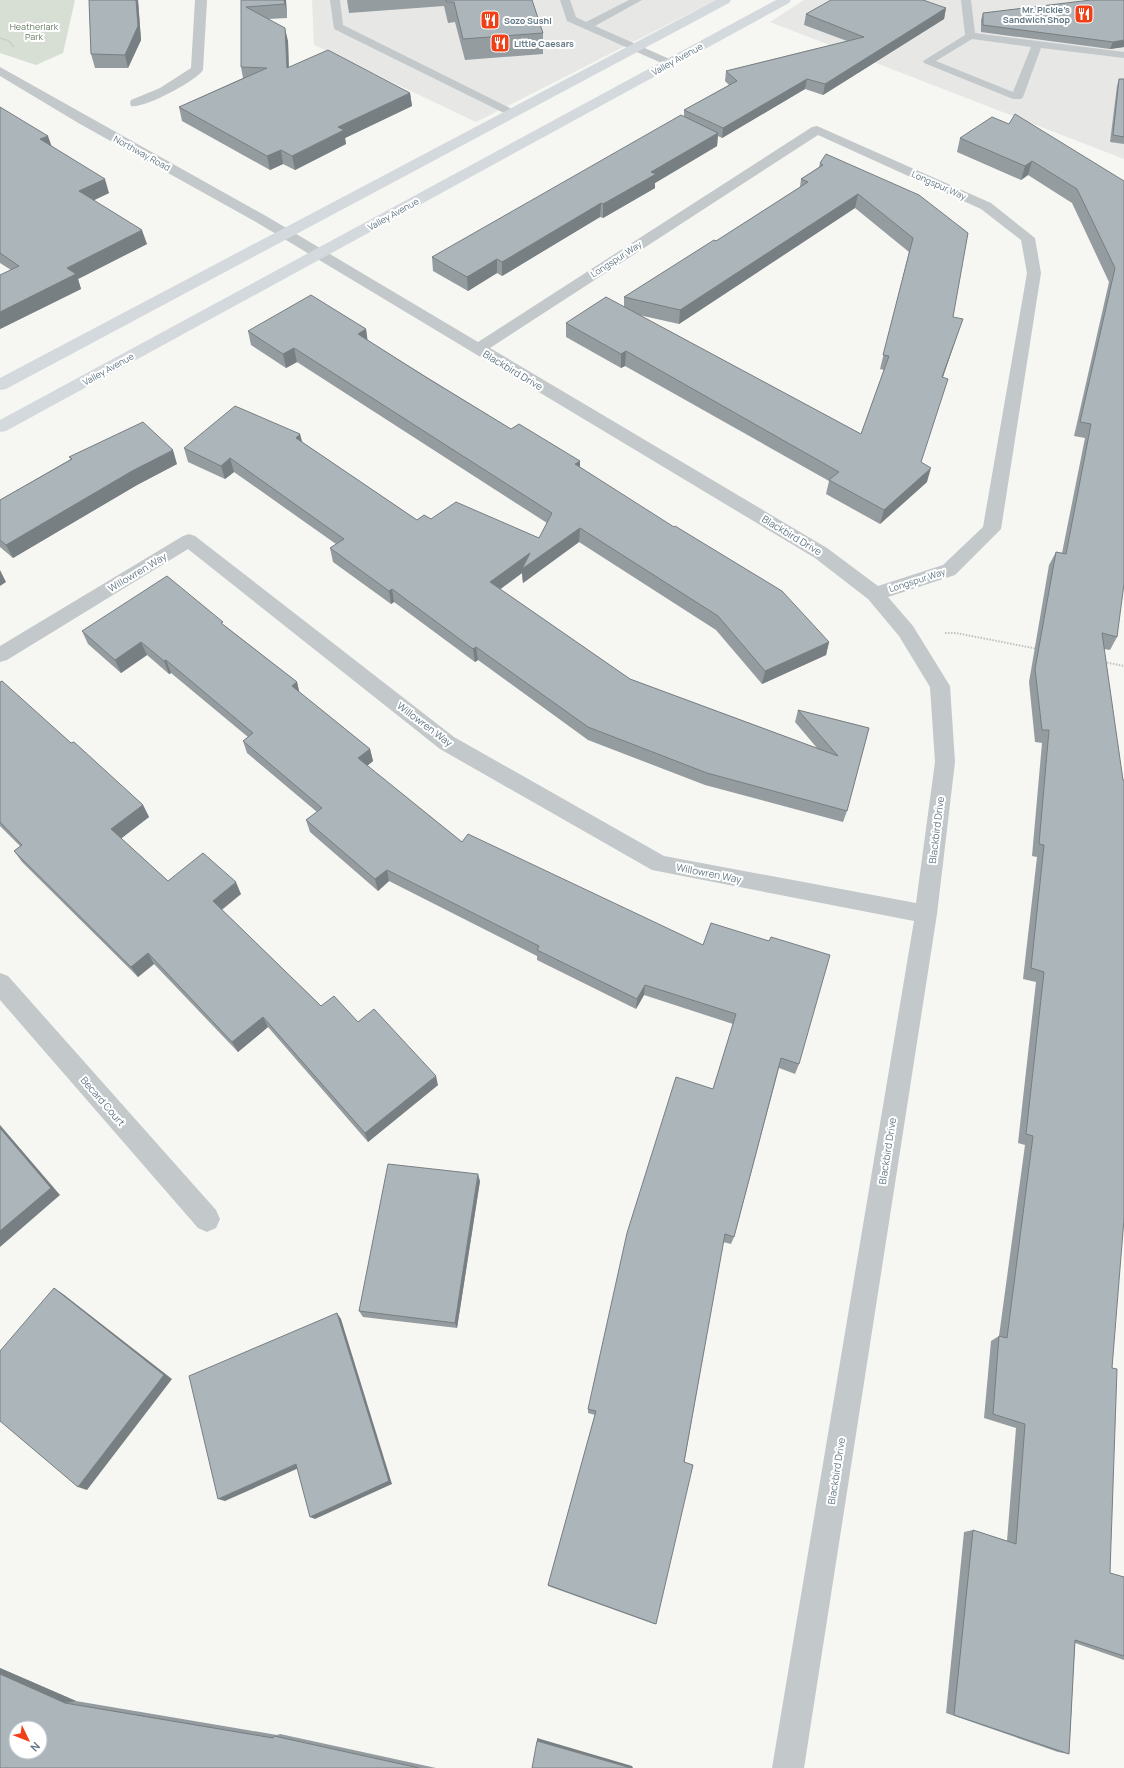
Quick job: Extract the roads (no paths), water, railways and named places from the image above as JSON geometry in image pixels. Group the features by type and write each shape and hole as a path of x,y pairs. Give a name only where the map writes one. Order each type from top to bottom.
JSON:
{"main road":[{"path":"0,385 725,0"},
{"name":"Valley Avenue","path":"0,427 785,0"}],"street":[{"path":"136,103 165,91 197,70 200,0"},
{"name":"Northway Road","path":"0,72 286,234"},
{"name":"Longspur Way","path":"478,348 817,130 986,206 1028,238 1034,273 992,529 948,570 875,594"},
{"name":"Blackbird Drive","path":"286,234 821,553 875,594 906,631 940,686 945,754 926,914 788,1768"},
{"name":"Willowren Way","path":"0,655 189,540 447,743 660,864 926,914"},
{"name":"Becard Court","path":"0,983 207,1219"}],"lane":[{"path":"335,0 338,27 512,113"},
{"path":"565,0 571,19 670,63"},
{"path":"586,26 637,0"},
{"path":"966,0 970,36"},
{"path":"1038,44 1017,97 928,61 970,36 1038,44 1124,55"}],"place":[{"name":"Mr. Pickle’s Sandwich Shop","path":"1084,14"},
{"name":"Sozo Sushi","path":"490,20"},
{"name":"Little Caesars","path":"500,43"}],"park label":[{"name":"Heatherlark Park","path":"34,32"}]}
